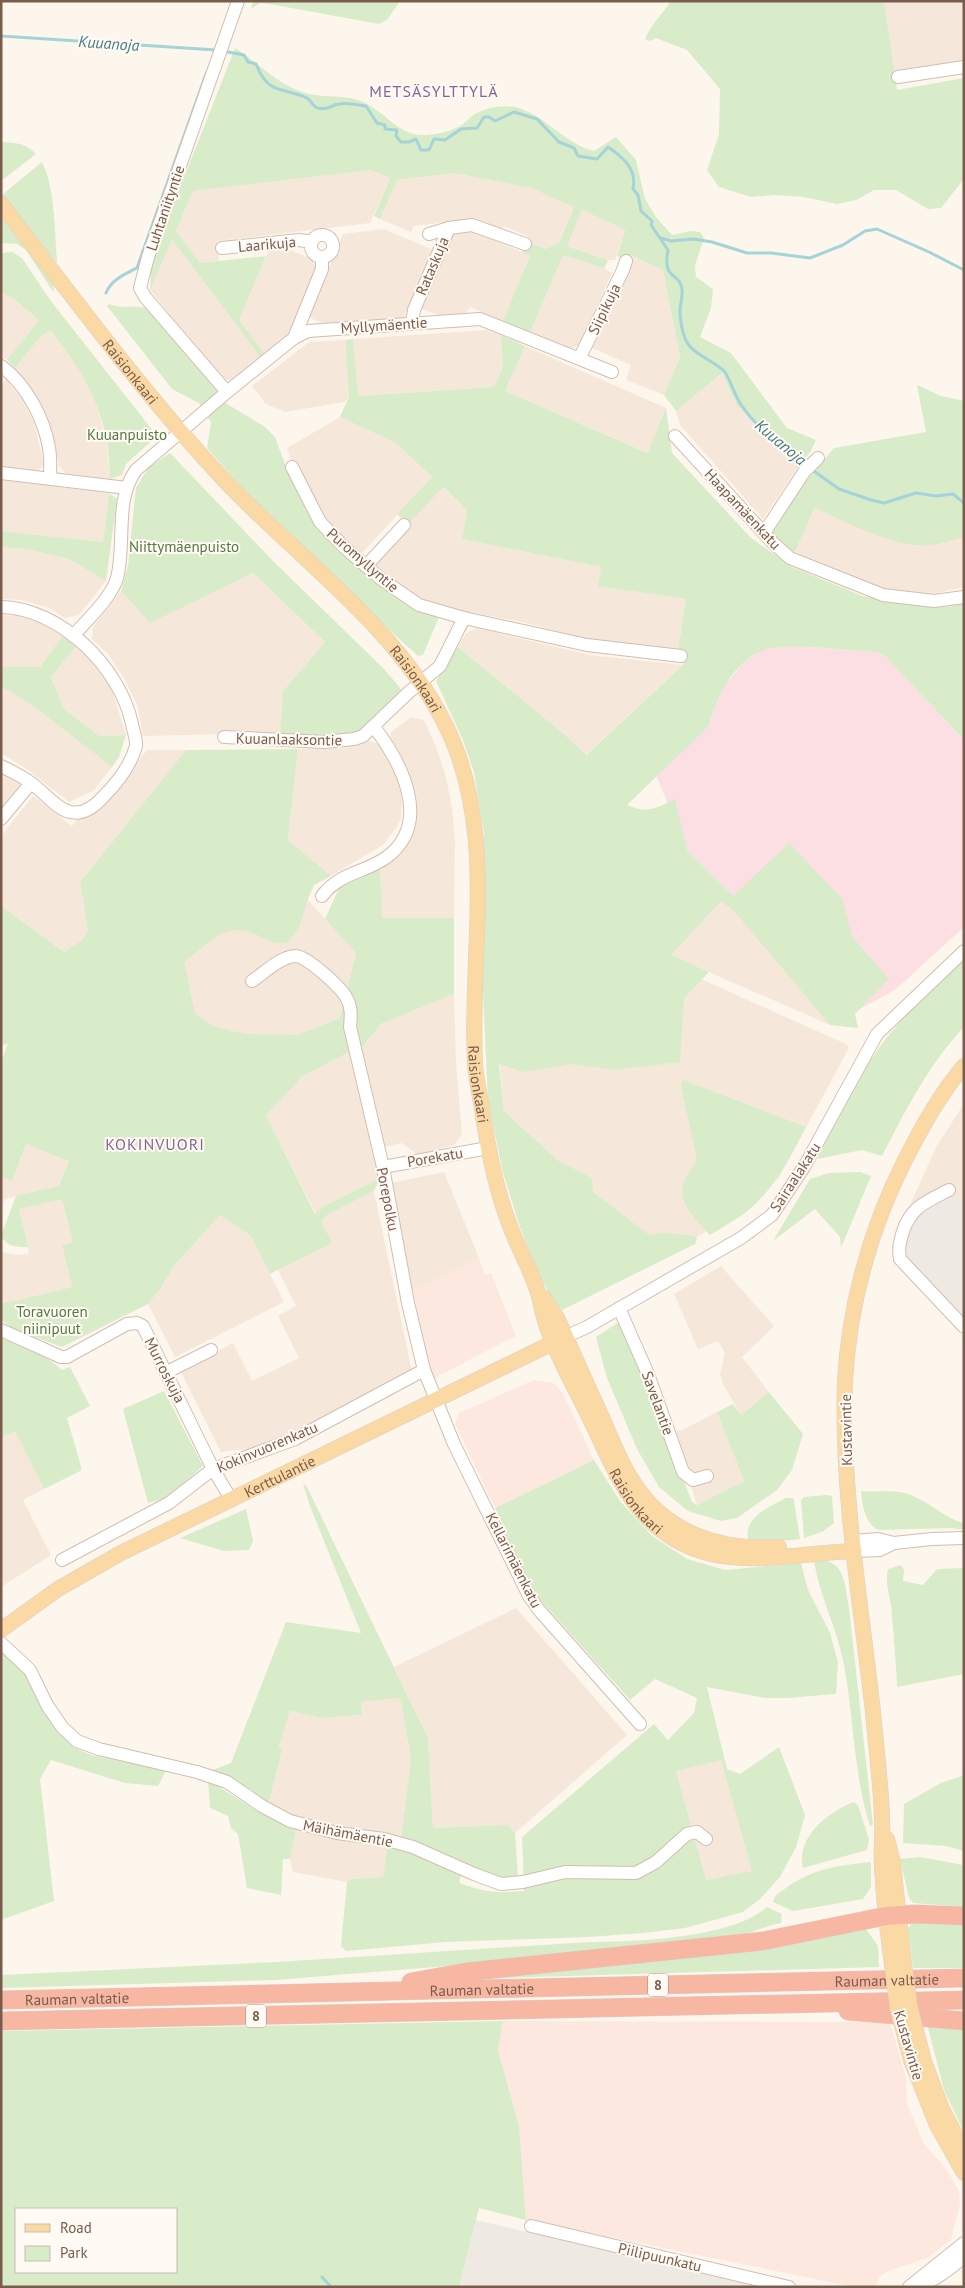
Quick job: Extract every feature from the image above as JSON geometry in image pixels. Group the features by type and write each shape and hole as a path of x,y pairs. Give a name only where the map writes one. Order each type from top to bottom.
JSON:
{"highway":[{"path":"352,1992 466,1972 755,1942 893,1916 964,1916"},
{"name":"Rauman valtatie","path":"1,2000 964,1978"},
{"name":"Rauman valtatie","path":"1,2021 964,2000"},
{"path":"790,2004 863,2014 964,2021"}],"main road":[{"name":"Raisionkaari","path":"1,204 181,431 230,486 374,625 394,647 421,681 444,722 463,770 474,816 478,893 474,1030 475,1062 488,1148 502,1203 536,1288 623,1487 647,1518 673,1539 698,1550 742,1558 853,1546"},
{"name":"Kustavintie","path":"964,1066 932,1112 899,1171 874,1232 864,1267 850,1337 846,1380 846,1440 853,1546 873,1713 882,1818 882,1864 893,1916 897,1956 910,2008 917,2061 937,2125 964,2173"},
{"name":"Kerttulantie","path":"1,1630 58,1589 121,1553 559,1339"},
{"name":"Kustavintie","path":"917,2061 964,2151"}],"street":[{"name":"Luhtaniityntie","path":"228,392 144,298 140,288 148,257 238,1"},
{"path":"898,77 964,67"},
{"name":"Rataskuja","path":"412,323 414,310 449,228 472,225 525,244"},
{"path":"429,234 449,228"},
{"path":"322,235 331,239 333,246 331,252 322,257 314,252 312,242 316,237 322,235"},
{"name":"Laarikuja","path":"222,248 299,240 312,242"},
{"path":"294,338 322,268 322,257"},
{"name":"Siipikuja","path":"580,357 626,261"},
{"name":"Myllymäentie","path":"127,488 136,470 294,338 308,331 480,319 580,357 612,372"},
{"path":"1,366 20,385 40,417 50,450 50,479"},
{"name":"Haapamäenkatu","path":"675,436 764,533 790,558 883,595 934,600 964,597"},
{"path":"764,533 804,472 818,458"},
{"name":"Puromyllyntie","path":"292,466 320,522 366,566 419,605 464,618 587,645 681,656"},
{"path":"1,473 127,488 117,578 108,595 74,636"},
{"path":"366,566 404,525"},
{"path":"1,607 16,607 45,618 74,636 95,656 116,684 130,714 136,744 127,767 115,785 99,801 83,812 70,812 30,783 1,766"},
{"path":"421,681 440,666 464,618"},
{"name":"Kuuanlaaksontie","path":"224,737 342,741 363,736 421,681"},
{"path":"322,896 331,884 386,857 407,828 411,806 403,776 374,726"},
{"path":"1,819 30,783"},
{"name":"Sairaalakatu","path":"559,1339 619,1308 741,1238 772,1215 804,1167 877,1034 964,951"},
{"name":"Porepolku","path":"252,981 286,958 297,955 307,959 346,996 351,1010 350,1027 383,1167 408,1302 424,1370"},
{"name":"Porekatu","path":"383,1167 488,1148"},
{"path":"949,1190 915,1208 908,1218 898,1247 900,1259 964,1326"},
{"name":"Savelantie","path":"619,1308 648,1374 683,1472 693,1480 707,1476"},
{"name":"Murroskuja","path":"1,1330 61,1357 67,1357 127,1324 137,1323 143,1326 213,1469 231,1499"},
{"path":"167,1372 212,1350"},
{"path":"424,1370 435,1399"},
{"name":"Kokinvuorenkatu","path":"62,1560 169,1503 213,1469 295,1439 424,1370"},
{"name":"Kellarimäenkatu","path":"435,1399 454,1444 529,1596 539,1610 640,1724"},
{"path":"853,1546 878,1539 894,1543 964,1538"},
{"name":"Mäihämäentie","path":"1,1643 30,1670 47,1705 62,1727 77,1741 99,1749 197,1772 227,1782 262,1806 290,1821 337,1833 384,1838 413,1847 501,1884 523,1882 565,1872 636,1873 656,1862 687,1834 698,1832 706,1839"},
{"name":"Piilipuunkatu","path":"531,2226 789,2287"},
{"path":"909,2287 964,2243"},
{"path":"914,2287 926,2284 964,2258"}],"shaded area":[{"path":"884,1 964,1 964,61 894,71"},
{"path":"371,170 390,178 370,223 217,241 219,261 200,263 176,231 193,191"},
{"path":"454,173 531,188 574,206 559,243 545,249 526,241 528,236 504,226 501,231 473,219 414,226 411,232 380,219 397,180"},
{"path":"582,210 625,230 615,260 608,260 567,246"},
{"path":"384,229 433,250 404,318 325,324 308,317 343,234"},
{"path":"471,230 531,256 503,321 470,307 466,314 440,316 421,308 453,232"},
{"path":"172,240 261,358 232,380 223,380 150,290"},
{"path":"278,245 312,259 316,269 286,338 265,354 239,320 270,247"},
{"path":"563,254 604,268 612,273 579,345 570,349 530,333"},
{"path":"629,255 663,270 680,357 664,395 626,380 631,365 590,347"},
{"path":"1,292 14,299 39,320 7,360 1,356"},
{"path":"49,329 74,360 94,397 106,437 110,479 66,474 59,466 47,416 33,391 15,368 40,337"},
{"path":"486,330 501,335 503,367 494,387 357,396 353,339"},
{"path":"345,340 349,397 345,402 285,412 266,404 252,386 309,342"},
{"path":"525,346 666,408 649,453 505,391"},
{"path":"722,373 737,406 801,463 763,519 680,425 676,411"},
{"path":"6,379 21,398 34,422 44,464 38,471 1,466 1,386"},
{"path":"340,417 396,443 432,477 363,552 354,552 323,523 300,488 287,448"},
{"path":"1,480 109,493 103,542 1,531"},
{"path":"442,487 467,510 462,539 601,567 599,586 686,599 678,650 590,640 522,622 453,609 395,590 374,570 373,561"},
{"path":"813,508 876,534 902,542 929,545 964,537 964,587 933,594 880,588 795,552"},
{"path":"1,547 27,549 69,559 106,581 79,615 65,618 49,608 21,600 1,599"},
{"path":"253,573 325,642 283,691 280,733 143,736 138,707 125,680 108,654 92,639 93,627 121,591 150,622"},
{"path":"1,615 17,616 41,623 64,634 40,667 1,667"},
{"path":"477,628 590,655 683,665 585,755 564,734 458,647 466,633"},
{"path":"78,644 111,687 126,735 99,736 64,709 51,677"},
{"path":"789,646 876,652 885,656 964,740 964,927 895,990 830,1025 734,911 721,900 687,850 656,775 709,726 714,709 725,685 745,661 764,649"},
{"path":"1,688 6,689 36,708 112,767 93,791 69,802 28,770 1,753"},
{"path":"411,717 424,720 446,777 452,808 455,840 454,918 381,918 380,862 391,854 415,797 408,772 390,739 391,732"},
{"path":"369,741 379,744 397,778 402,798 401,818 383,845 331,876 288,840 298,749 344,748"},
{"path":"147,750 186,750 80,882 88,930 82,940 64,952 1,906 1,836 33,796 72,826 81,815 104,804"},
{"path":"1,773 20,785 1,809"},
{"path":"264,851 356,953 340,1018 223,1065 124,965"},
{"path":"721,900 734,911 830,1025 670,955"},
{"path":"585,927 846,1044 849,1048 778,1179 695,1239 663,1255 504,1111 497,1029"},
{"path":"454,994 456,1064 462,1134 454,1145 418,1155 402,1143 383,1147 362,1047 381,1024"},
{"path":"353,1050 380,1178 324,1206 316,1214 266,1115 303,1076"},
{"path":"964,1104 964,1195 907,1212 936,1147"},
{"path":"26,1144 69,1160 59,1186 5,1199 1,1208 1,1177 12,1181"},
{"path":"444,1172 479,1258 413,1291 391,1183"},
{"path":"374,1191 412,1372 286,1445 282,1437 260,1447 221,1452 180,1370 233,1343 252,1381 299,1358 278,1316 296,1306 278,1270 331,1243 321,1221 329,1214"},
{"path":"964,1195 964,1322 892,1246 907,1212"},
{"path":"62,1198 73,1242 62,1245 72,1287 1,1304 1,1252 19,1255 29,1253 19,1209"},
{"path":"220,1215 251,1236 284,1302 175,1357 148,1304 174,1266"},
{"path":"479,1258 485,1275 491,1273 516,1336 432,1379 413,1291"},
{"path":"721,1266 774,1326 742,1357 769,1392 741,1415 723,1384 720,1374 725,1353 718,1341 698,1349 674,1294"},
{"path":"534,1380 553,1383 563,1393 594,1460 495,1508 455,1424 459,1413"},
{"path":"717,1412 744,1481 697,1505 674,1431 682,1430"},
{"path":"15,1431 44,1489 23,1500 51,1555 1,1587 1,1438"},
{"path":"516,1608 627,1735 515,1833 508,1825 433,1828 428,1738 394,1667"},
{"path":"400,1698 411,1759 401,1838 303,1821 268,1806 282,1750 279,1746 290,1711 321,1718 362,1715 361,1702"},
{"path":"721,1759 752,1871 706,1881 676,1771"},
{"path":"296,1829 388,1843 383,1877 351,1879 347,1882 293,1872 290,1859"},
{"path":"503,2021 890,2022 906,2078 907,2104 924,2144 947,2170 959,2191 960,2204 951,2240 927,2258 888,2271 879,2277 875,2287 854,2287 526,2220 519,2126 498,2050"},
{"path":"476,2220 759,2287 459,2287"}],"green space":[{"path":"253,1 400,1 387,20 379,24 260,3 251,9"},
{"path":"671,1 884,1 897,90 964,78 964,179 941,208 928,209 896,190 874,190 856,200 837,204 804,197 774,195 751,197 719,187 707,170 719,134 720,89 687,50 656,38 650,41 645,39 653,24"},
{"path":"235,48 275,78 293,88 310,94 358,100 373,108 401,129 417,135 446,132 455,129 480,112 491,108 508,106 529,112 574,143 594,151 616,137 636,160 645,199 656,217 672,235 691,231 700,232 704,238 695,266 696,277 713,289 711,308 700,337 731,353 787,428 816,440 811,451 801,463 737,406 722,373 676,411 664,395 680,357 663,270 630,255 627,260 617,256 625,230 582,210 567,246 608,260 604,268 563,255 530,333 503,321 530,256 522,252 526,241 545,249 559,243 574,207 531,188 454,173 397,180 380,219 374,216 390,178 371,170 193,191 176,231 200,263 266,256 239,320 265,354 261,358 172,240 150,290 152,259"},
{"path":"1,142 16,143 32,150 36,154 1,181"},
{"path":"42,162 50,184 52,197 57,263 2,195"},
{"path":"1,214 53,282 54,293 26,250 17,244 1,243"},
{"name":"Kuuanpuisto","path":"12,252 22,258 50,300 157,436 126,464 122,475 110,479 107,441 97,406 69,354 50,330 40,337 15,368 7,360 39,320 14,299 1,292 1,253"},
{"path":"109,304 120,307 150,309 222,396 224,402 265,427 275,437 287,470 314,525 338,551 376,583 413,609 439,617 423,655 418,656 398,638 246,492 207,448 211,422 199,403 172,389 107,306"},
{"path":"501,335 525,346 505,391 648,453 666,408 672,453 751,538 792,567 863,596 927,607 947,607 964,603 964,740 885,656 876,652 835,649 774,648 753,655 735,671 722,692 709,726 627,805 640,809 652,809 675,799 687,850 733,896 789,843 842,899 853,938 889,979 855,1014 858,1028 830,1025 734,911 721,901 671,955 709,972 684,998 680,1062 614,1070 573,1064 524,1072 499,1064 504,1111 559,1161 592,1178 593,1192 649,1235 666,1233 694,1236 697,1239 695,1244 562,1310 539,1277 519,1224 503,1173 488,1102 483,991 484,833 474,772 463,740 436,681 458,647 564,734 586,755 683,665 686,651 678,650 686,599 598,586 601,567 462,539 467,510 443,487 408,524 397,514 432,477 396,443 340,417 349,397 345,340 353,339 358,396 494,387 503,367"},
{"path":"917,385 941,396 964,401 964,537 943,543 916,545 870,533 814,508 795,552 784,546 770,533 804,484 834,448 926,432"},
{"name":"Niittymäenpuisto","path":"170,453 273,561 384,669 401,689 381,714 367,726 358,732 336,737 314,737 280,733 283,691 325,642 253,573 150,623 121,591 128,566 136,488 148,468"},
{"path":"109,493 117,499 106,581 69,559 27,549 1,547 1,531 103,542"},
{"path":"64,634 78,644 51,677 64,709 99,736 126,735 119,757 112,767 36,708 6,689 1,688 1,667 40,667"},
{"name":"Toravuoren niinipuut","path":"298,749 288,840 331,876 314,885 299,928 288,942 274,942 244,930 234,930 217,936 184,962 195,1014 215,1027 247,1034 297,1035 340,1018 356,953 325,919 341,884 380,862 382,918 454,918 454,994 381,1024 362,1047 383,1147 353,1050 303,1076 266,1115 315,1214 324,1206 380,1178 374,1191 329,1214 321,1221 332,1243 270,1274 251,1236 220,1215 174,1266 148,1304 62,1347 13,1329 1,1319 1,1304 72,1287 62,1245 73,1242 62,1199 19,1209 28,1247 9,1244 1,1235 16,1196 59,1186 69,1161 26,1144 12,1181 1,1177 1,1061 8,1044 1,1045 1,906 64,952 82,940 88,930 80,882 186,750"},
{"path":"964,960 964,1027 929,1072 882,1156 862,1150 817,1159 851,1092 882,1044 927,994"},
{"path":"683,1080 806,1127 783,1170 761,1198 742,1215 710,1235 690,1212 683,1198 683,1184 697,1160 681,1086"},
{"path":"860,1172 871,1176 841,1248 840,1237 815,1209 773,1241 810,1179 829,1173"},
{"path":"619,1322 624,1325 692,1502 697,1505 744,1481 717,1412 733,1404 741,1415 769,1392 803,1434 792,1470 777,1490 737,1518 721,1521 688,1511 659,1487 637,1449 607,1378 596,1337"},
{"path":"1,1338 46,1357 62,1370 70,1367 90,1406 67,1418 82,1470 44,1489 15,1431 1,1438"},
{"path":"164,1391 203,1466 167,1498 148,1503 123,1409"},
{"path":"594,1460 620,1501 652,1536 687,1559 725,1570 801,1563 808,1590 830,1633 838,1662 836,1694 765,1698 707,1687 727,1769 740,1774 779,1747 805,1815 796,1847 780,1877 760,1899 743,1912 685,1928 643,1933 589,1937 445,1942 346,1951 341,1946 347,1882 351,1879 383,1877 388,1843 462,1871 459,1883 491,1892 524,1891 522,1837 654,1724 668,1740 694,1713 697,1698 655,1679 630,1700 535,1594 495,1508","holes":["721,1760 752,1871 706,1880 676,1771"]},
{"path":"303,1484 307,1487 428,1738 433,1828 508,1825 515,1833 518,1877 501,1880 401,1838 411,1759 400,1698 361,1702 362,1715 321,1718 290,1711 279,1746 282,1750 268,1806 252,1790 212,1770 231,1763 286,1622 361,1633"},
{"path":"861,1491 909,1494 951,1518 964,1523 964,1530 952,1528 878,1530 867,1518 863,1508"},
{"path":"832,1496 834,1523 822,1532 804,1538 801,1500 804,1497"},
{"path":"786,1498 793,1498 800,1539 762,1543 749,1541 749,1526 753,1520 765,1509"},
{"path":"246,1509 253,1541 249,1550 224,1551 180,1538"},
{"path":"824,1560 837,1567 841,1572 849,1608 873,1825 870,1826 860,1785 843,1660 814,1562"},
{"path":"901,1565 904,1570 903,1581 923,1585 937,1569 964,1568 964,1674 897,1687 892,1610 887,1575 888,1569"},
{"path":"1,1651 24,1672 55,1729 73,1747 91,1755 166,1770 158,1786 125,1783 51,1760 40,1779 54,1901 1,1920"},
{"path":"964,1775 964,1851 946,1846 903,1843 904,1804 941,1783"},
{"path":"208,1780 262,1814 296,1829 290,1859 283,1859 281,1895 247,1888 238,1834 231,1828 228,1816 210,1808"},
{"path":"853,1802 858,1805 869,1840 867,1850 803,1868 804,1846 809,1836 816,1827 834,1812"},
{"path":"920,1857 964,1865 964,1907 913,1903 909,1898 900,1859"},
{"path":"871,1862 871,1887 863,1899 793,1911 773,1902 780,1892 806,1876 826,1869"},
{"path":"767,1907 782,1914 781,1923 732,1939 472,1964 275,1980 1,1988 1,1975 277,1962 657,1939 708,1932 731,1926"},
{"path":"913,1921 964,1923 964,1968 913,1968 908,1929"},
{"path":"864,1926 878,1946 879,1967 464,1979"},
{"path":"503,2021 498,2050 519,2126 526,2220 479,2208 459,2287 1,2287 1,2031"},
{"path":"927,2024 964,2027 964,2132 944,2090"}],"waterway":[{"name":"Kuuanoja","path":"1,36 216,50"},
{"name":"Kuuanoja","path":"228,52 244,55 248,62 256,64 261,74 271,85 307,98 316,107 321,109 345,103 366,106 377,123 385,125 385,129 397,130 396,136 401,142 409,142 416,139 421,150 429,150 434,139 445,140 461,129 477,128 484,117 489,117 495,121 514,112 537,119 559,142 574,148 578,156 597,159 608,147 614,151 631,170 634,182 633,189 638,195 641,211 652,221 651,225 668,250 667,267 681,284 680,318 688,344 697,353 725,372 739,402 748,415 772,438 806,465"},
{"path":"106,293 111,284 137,268 206,74"},
{"path":"661,238 671,241 694,239 712,242 747,253 771,253 810,258 843,245 865,231 877,229 964,270"},
{"name":"Kuuanoja","path":"811,469 839,489 884,503 916,493 936,496 953,494 964,503"},
{"path":"322,2277 331,2287"}],"district":[{"name":"METSÄSYLTTYLÄ","path":"434,91"},
{"name":"KOKINVUORI","path":"155,1144"}]}
